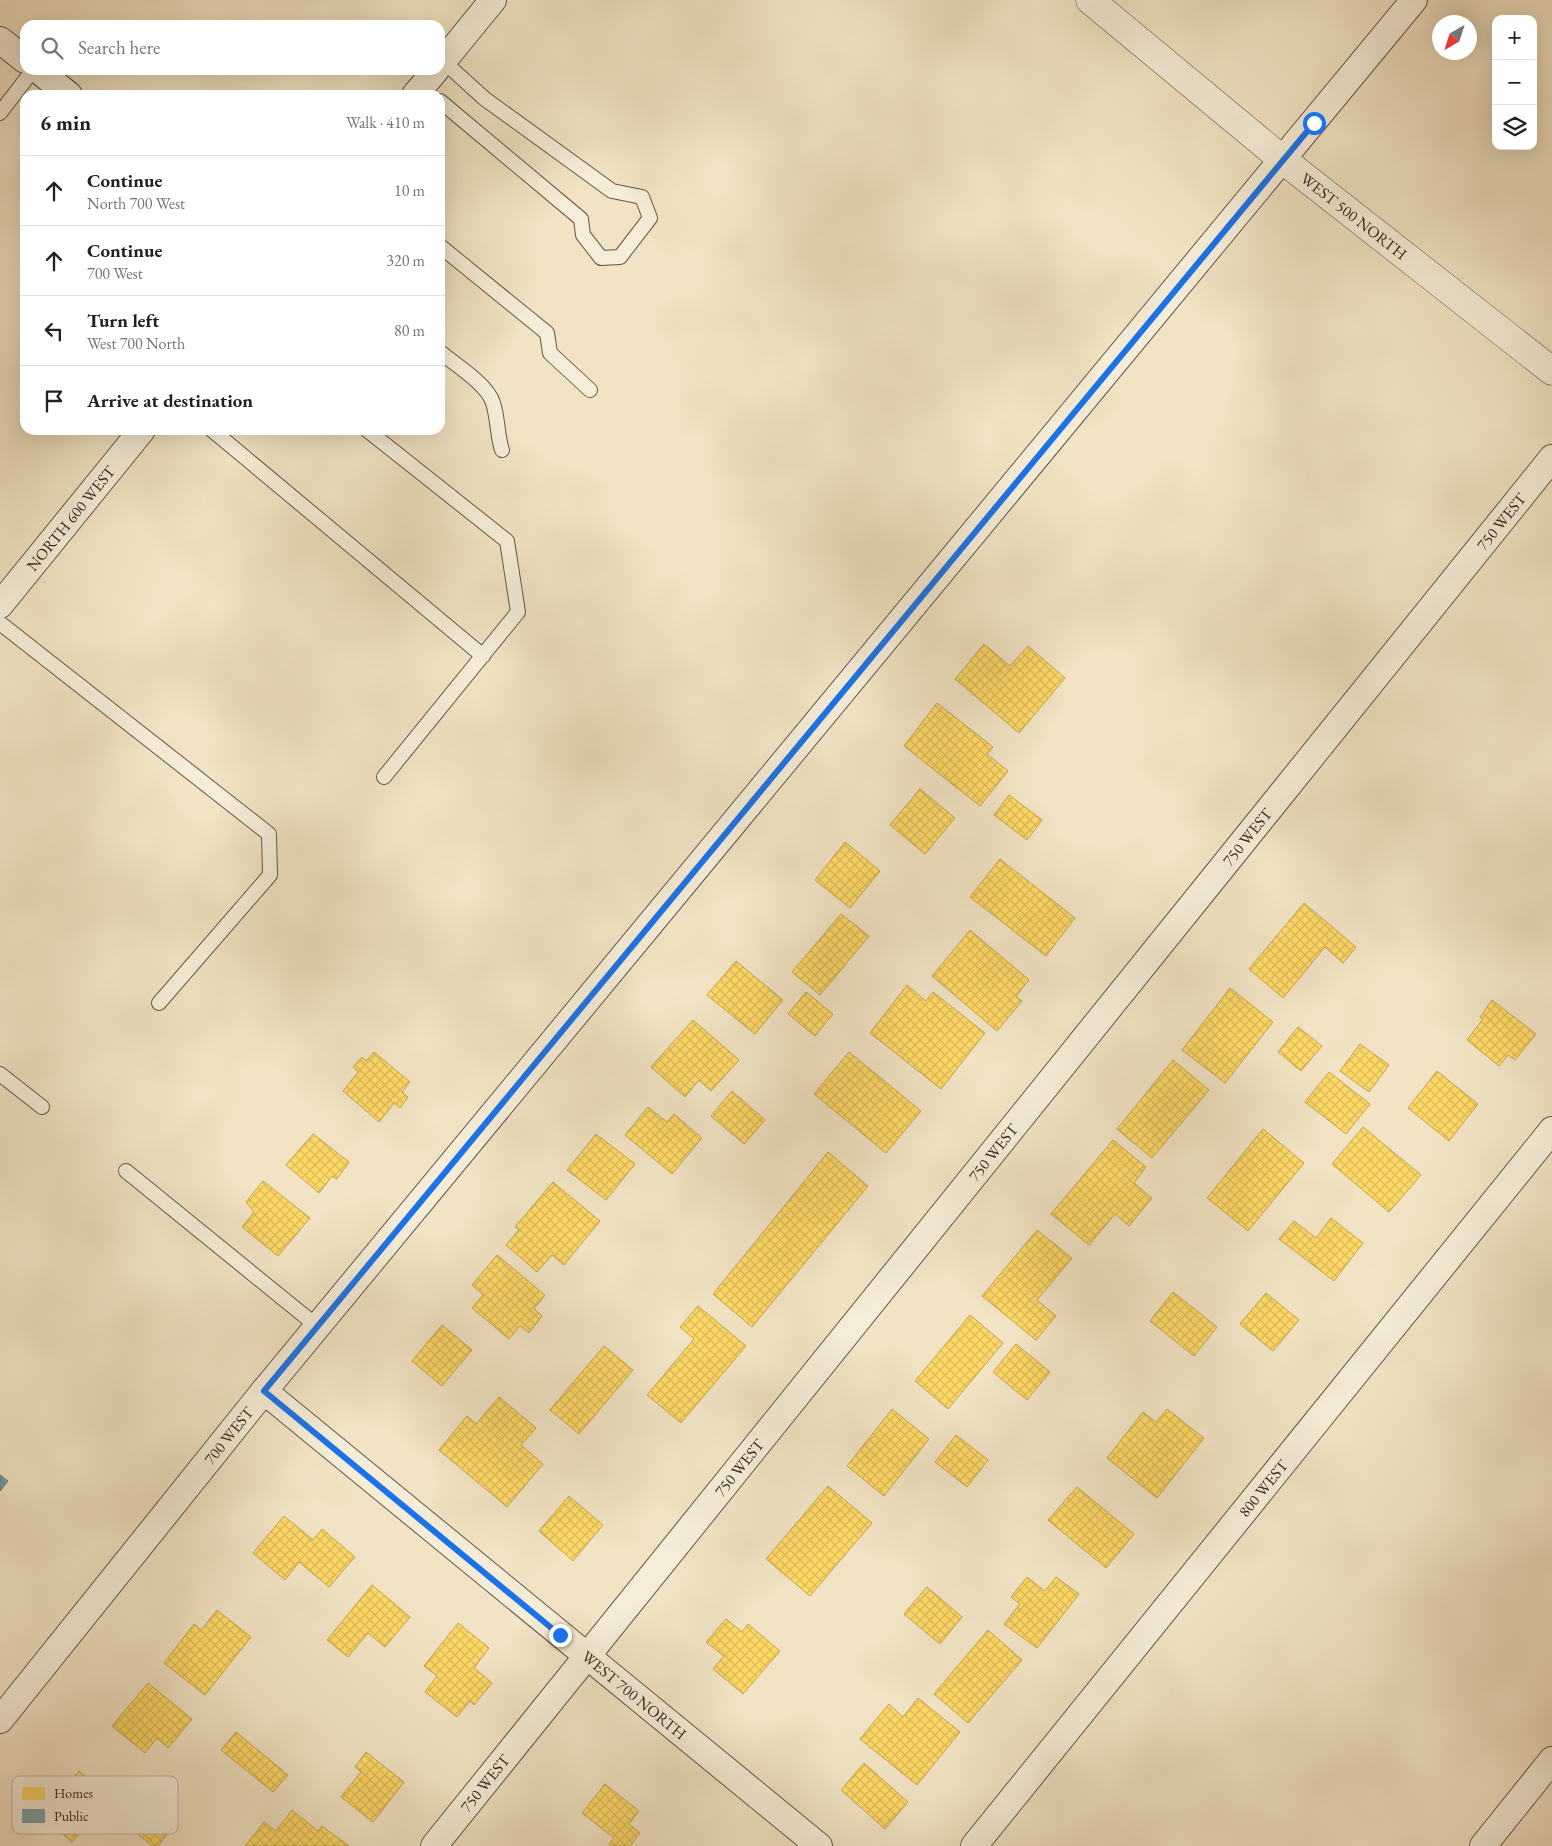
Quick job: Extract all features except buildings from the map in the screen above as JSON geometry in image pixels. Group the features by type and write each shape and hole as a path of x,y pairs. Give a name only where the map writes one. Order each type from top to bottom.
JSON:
{"street":[{"path":"445,66 493,0"},
{"name":"WEST 500 NORTH","path":"1090,0 1283,160 1552,371"},
{"name":"700 WEST","path":"0,1720 264,1391 1414,0"},
{"path":"0,40 20,56"},
{"path":"44,75 63,90"},
{"name":"NORTH 600 WEST","path":"0,605 138,435"},
{"name":"750 WEST","path":"434,1846 1552,458"},
{"name":"800 WEST","path":"974,1846 1552,1130"},
{"name":"WEST 700 NORTH","path":"264,1391 820,1846"},
{"path":"1483,1846 1552,1760"}],"lane":[{"path":"0,113 29,75"},
{"path":"433,82 485,99 612,191 642,197 650,218 620,257 601,258 583,236 581,219 445,93"},
{"path":"445,250 546,333 550,353 590,390"},
{"path":"445,356 483,387 493,402 497,435 502,450"},
{"path":"218,435 483,656"},
{"path":"373,435 507,541 518,612 384,776"},
{"path":"0,623 269,834 270,875 160,1003"},
{"path":"0,1074 42,1107"},
{"path":"126,1171 318,1326"}],"route":[{"path":"560,1635 264,1391 1314,123"}]}
